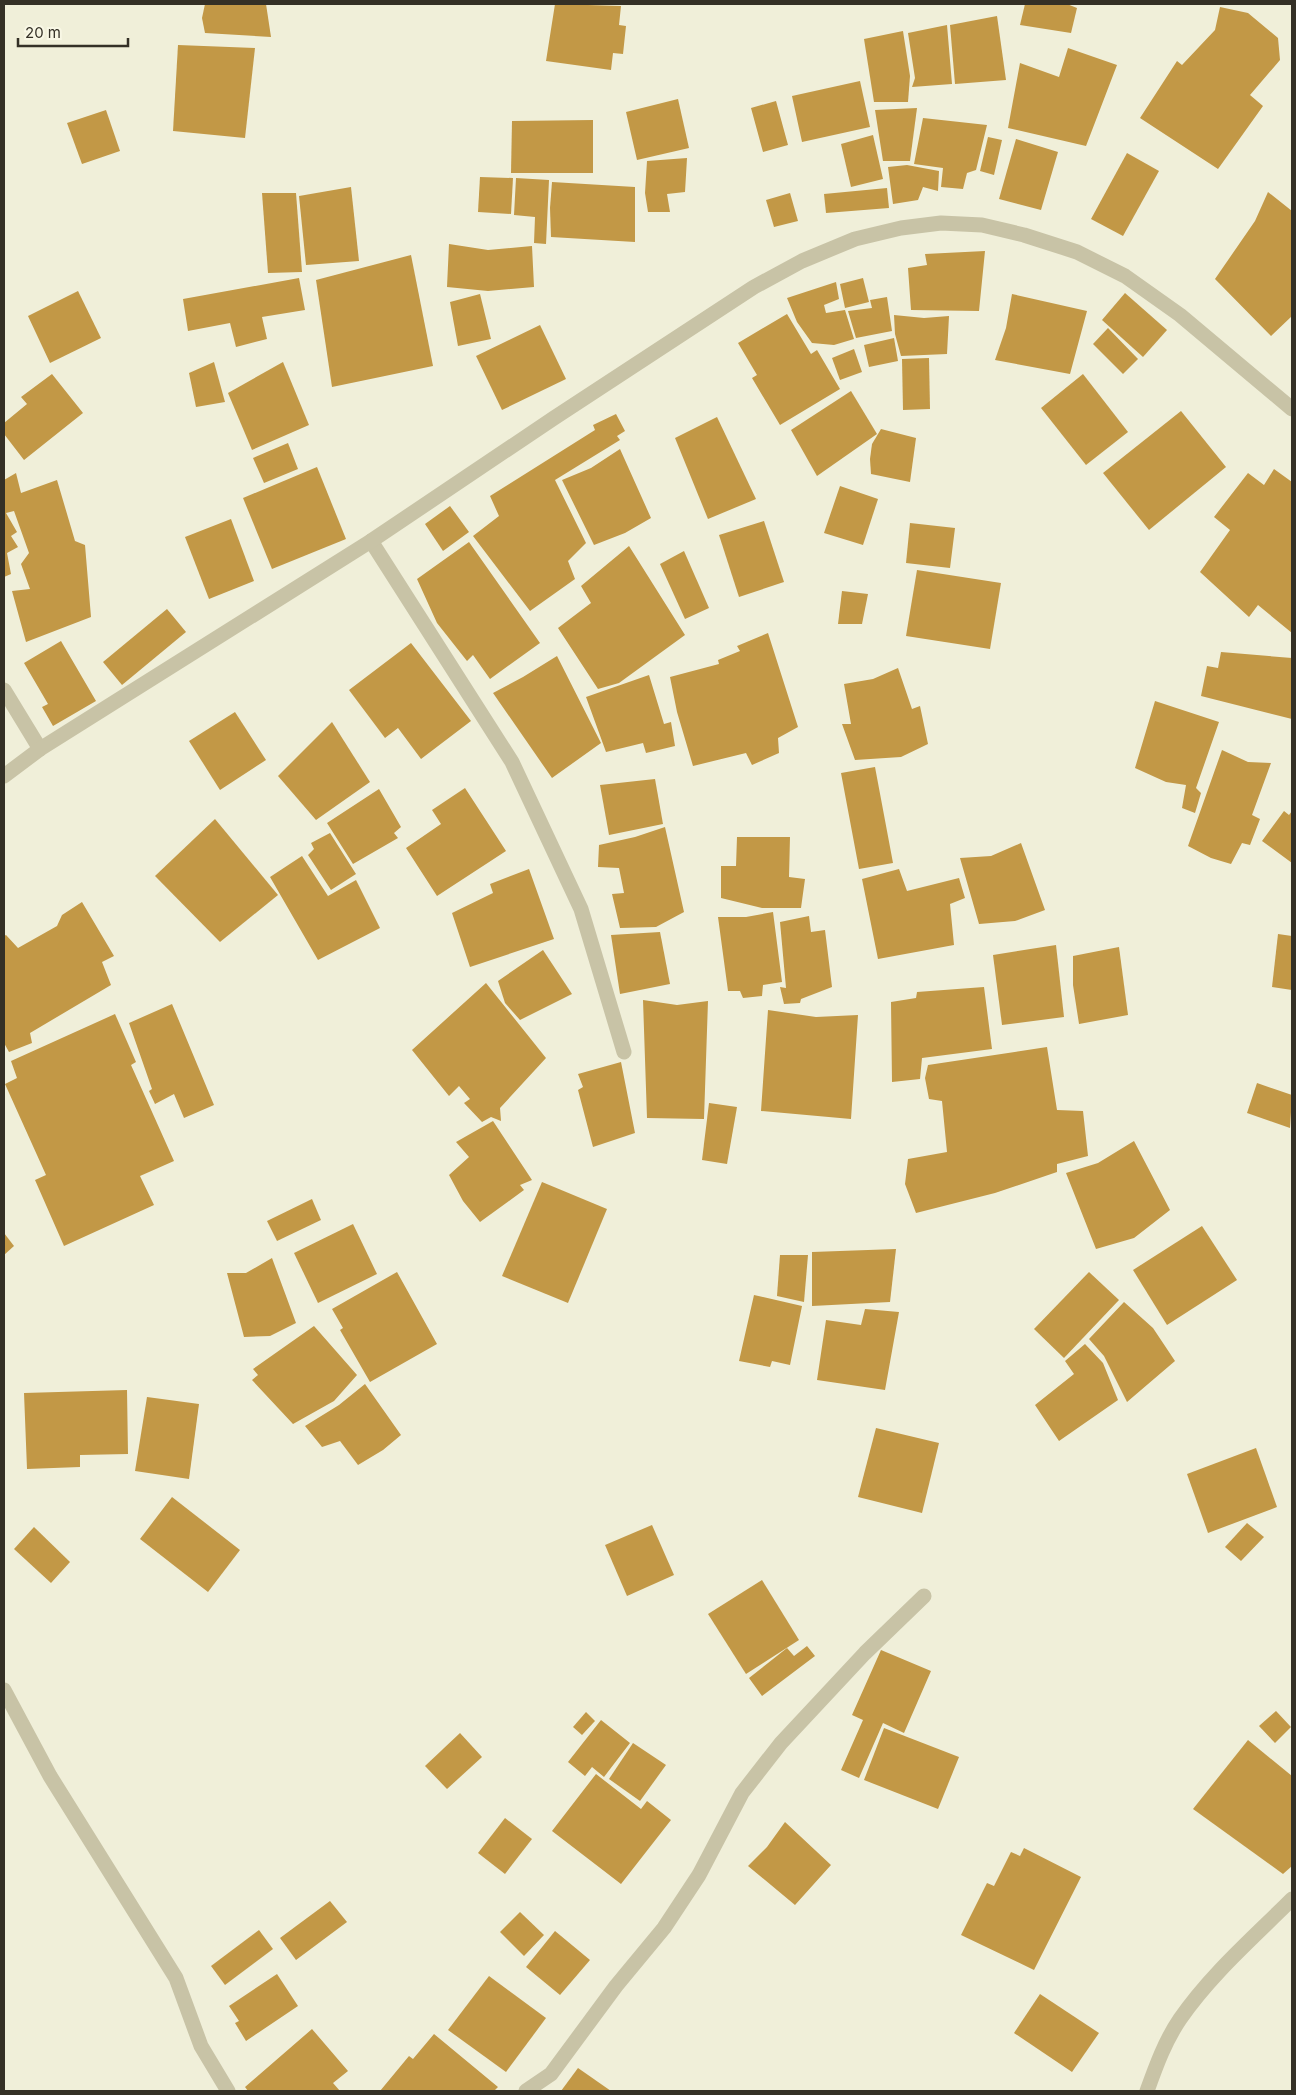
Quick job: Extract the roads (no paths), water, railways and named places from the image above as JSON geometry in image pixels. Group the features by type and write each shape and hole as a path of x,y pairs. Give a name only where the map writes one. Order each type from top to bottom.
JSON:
{"street":[{"path":"4,776 40,749 371,541 754,287 802,261 856,239 901,228 941,223 982,225 1024,234 1077,252 1125,276 1180,315 1292,409"},
{"path":"371,541 512,762 581,909 624,1052"},
{"path":"4,690 40,749"},
{"path":"526,2091 551,2074 616,1986 664,1928 699,1875 742,1793 781,1743 865,1652 924,1596"},
{"path":"4,1690 50,1776 176,1978 201,2046 228,2091"},
{"path":"1147,2091 1158,2058 1180,2018 1216,1976 1292,1898"}]}
